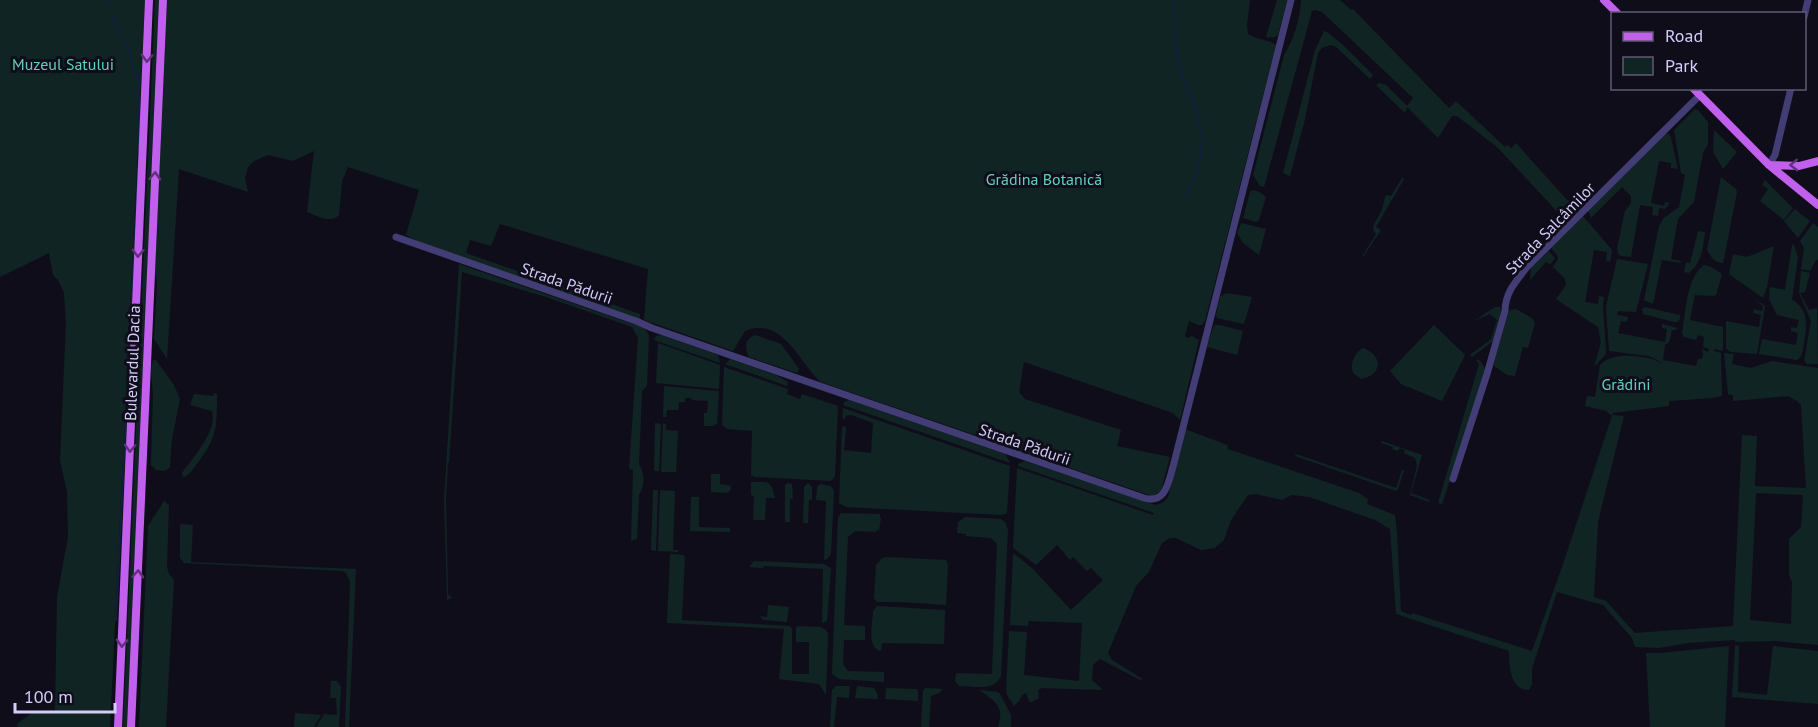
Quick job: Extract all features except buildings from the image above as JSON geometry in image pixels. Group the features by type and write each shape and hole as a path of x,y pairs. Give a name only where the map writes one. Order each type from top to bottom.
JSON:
{"main road":[{"name":"Bulevardul Dacia","path":"118,727 149,0"},
{"name":"Bulevardul Dacia","path":"131,727 163,0"},
{"path":"1604,0 1616,12"},
{"path":"1695,90 1769,165 1818,205"},
{"path":"1769,165 1799,166 1818,161"}],"street":[{"name":"Strada Pădurii","path":"396,237 1015,454 1144,498 1156,500 1164,494 1174,463 1291,0"},
{"path":"1769,165 1775,155 1791,90"},
{"name":"Strada Salcâmilor","path":"1453,479 1487,374 1505,311 1505,303 1514,284 1527,267 1700,96"}],"green space":[{"name":"Muzeul Satului","path":"0,0 145,0 110,727 18,727 17,724 34,711 55,712 57,597 68,537 67,492 60,460 66,322 64,293 53,275 49,253 0,277"},
{"path":"155,0 159,0 127,727 123,727"},
{"name":"Grădina Botanică","path":"167,0 1250,0 1248,34 1276,45 1205,321 1202,325 1198,325 1189,321 1185,336 1188,338 1192,336 1199,340 1180,420 1173,413 1024,362 1019,392 1025,399 1121,430 1117,446 1170,457 1161,491 1152,496 821,382 789,343 770,330 758,328 745,331 733,351 644,320 648,269 500,224 491,246 470,240 466,253 640,314 640,320 428,247 406,235 419,190 348,167 342,181 339,215 328,219 307,212 314,151 293,161 268,155 254,161 248,167 245,178 248,192 179,169 167,359 154,339"},
{"path":"1277,0 1287,0 1278,35 1266,37"},
{"path":"1301,0 1340,0 1351,10 1353,9 1449,108 1456,101 1505,147 1507,145 1511,148 1516,143 1567,200 1577,201 1591,187 1594,194 1566,221 1497,147 1457,116 1452,116 1438,138 1407,107 1405,113 1376,85 1379,83 1386,85 1407,106 1413,98 1322,12 1315,10 1312,11 1264,187 1260,186 1253,175 1284,55 1296,29"},
{"path":"1324,31 1343,45 1373,75 1370,79 1335,46 1322,48 1318,53 1305,119 1290,176 1283,173 1315,50"},
{"path":"1695,109 1708,122 1708,144 1703,153 1694,202 1678,219 1671,259 1681,261 1681,263 1662,260 1653,304 1644,300 1659,226 1664,218 1679,207 1685,175 1681,173 1674,130"},
{"path":"1714,130 1737,152 1723,169 1713,152"},
{"path":"1665,134 1669,134 1671,138 1678,169 1671,168 1671,163 1659,161 1651,203 1664,206 1665,202 1670,203 1665,209 1659,208 1658,216 1652,215 1653,207 1640,205 1631,257 1621,256 1617,248 1625,211 1631,203 1631,196 1622,187 1591,218 1588,211"},
{"path":"1721,177 1737,192 1723,263 1715,261 1707,250"},
{"path":"1402,178 1404,179 1376,227 1381,230 1363,257 1376,234 1373,230 1374,224 1381,212 1386,195 1391,196"},
{"path":"1765,180 1793,208 1784,220 1760,201 1768,189 1762,185"},
{"path":"1253,190 1266,197 1259,220 1256,222 1243,218 1250,192"},
{"path":"1795,209 1810,221 1798,238 1784,221"},
{"path":"1583,216 1612,250 1610,262 1606,261 1607,252 1594,250 1585,302 1598,304 1599,296 1604,297 1606,354 1594,367 1601,342 1598,327 1556,299 1566,285 1565,279 1553,267 1558,259 1551,248"},
{"path":"1241,223 1266,229 1259,255 1243,243 1237,233"},
{"path":"1813,223 1818,227 1818,260 1810,271 1801,269 1804,248 1800,241"},
{"path":"1698,231 1705,232 1701,254 1693,269 1689,273 1684,272 1686,262 1690,263"},
{"path":"1792,245 1798,257 1792,300 1798,304 1806,318 1802,353 1797,360 1759,354 1762,339 1796,345 1798,333 1791,331 1791,327 1797,328 1799,320 1777,315 1769,299 1770,287 1785,290"},
{"path":"1774,246 1763,298 1729,274 1733,254 1747,257"},
{"path":"1549,251 1555,258 1550,265 1546,262 1530,280 1531,268"},
{"name":"Grădini","path":"1617,259 1648,264 1636,312 1618,311 1617,315 1628,317 1627,322 1621,321 1618,333 1665,342 1667,329 1662,328 1662,324 1678,328 1672,330 1669,342 1665,345 1663,360 1696,366 1698,359 1703,356 1702,349 1708,352 1709,349 1703,347 1704,337 1698,335 1696,340 1684,337 1682,333 1690,287 1698,271 1704,265 1714,268 1722,275 1716,295 1695,295 1690,320 1723,327 1723,351 1714,349 1721,353 1722,396 1669,401 1669,406 1613,413 1612,415 1624,416 1598,522 1594,597 1606,601 1635,633 1733,626 1742,435 1757,436 1755,486 1806,488 1801,405 1788,396 1733,401 1733,395 1728,394 1724,353 1734,354 1732,364 1751,368 1772,361 1818,368 1818,645 1776,641 1735,642 1735,640 1688,643 1659,648 1635,647 1632,638 1603,605 1557,592 1532,669 1532,684 1529,690 1523,689 1518,686 1512,676 1509,651 1396,614 1390,529 1375,520 1309,497 1292,495 1282,500 1255,494 1248,495 1231,520 1224,540 1215,548 1201,550 1176,538 1170,538 1162,543 1149,572 1136,586 1108,653 1112,660 1141,678 1142,681 1100,659 1093,665 1092,680 1103,690 1042,688 1038,690 1039,698 1030,703 1026,693 1014,706 1006,693 1009,631 1027,632 1024,675 1079,681 1082,623 1029,621 1028,626 1010,625 1013,553 1032,568 1071,610 1103,580 1091,568 1087,571 1073,557 1070,560 1057,545 1036,565 1013,548 1017,468 1153,515 1154,513 1018,466 1018,464 1025,461 1157,505 1168,497 1185,429 1227,445 1228,449 1359,493 1368,499 1367,504 1395,515 1401,611 1532,651 1612,416 1606,411 1585,406 1587,396 1595,397 1600,365 1610,358 1622,356 1648,358 1663,363 1649,356 1609,351 1606,307","holes":["1756,493 1803,495 1801,527 1789,539 1789,575 1792,582 1791,624 1750,620"]},
{"path":"459,264 644,328 649,335 647,386 642,391 639,464 643,483 639,495 637,539 631,541 633,470 629,469 638,338 632,327 546,297 462,272 446,499 448,594 452,598 447,600 444,499"},
{"path":"1801,271 1810,273 1805,292 1800,293 1809,310 1817,308 1818,364 1807,364 1804,361 1811,321 1799,293"},
{"path":"1226,293 1252,297 1244,324 1217,318 1220,297"},
{"path":"1752,297 1765,306 1757,354 1731,352 1726,349 1726,321 1759,327 1761,315 1753,313 1754,309 1762,311 1763,306"},
{"path":"1495,307 1500,307 1501,312 1493,341 1472,357 1470,355 1491,339 1497,320 1490,314 1474,321"},
{"path":"1645,307 1680,315 1680,318 1678,322 1674,322 1643,314 1642,309"},
{"path":"1516,309 1532,318 1535,323 1528,348 1523,347 1515,376 1507,375 1494,366 1494,362 1508,314 1510,310"},
{"path":"1214,325 1243,331 1237,355 1207,347"},
{"path":"1434,325 1465,355 1442,401 1401,384 1390,371"},
{"path":"661,335 718,355 720,363 654,340 656,336"},
{"path":"755,335 781,344 799,369 798,372 749,357 746,344"},
{"path":"658,343 720,365 719,389 656,383"},
{"path":"1363,348 1374,355 1378,365 1373,373 1361,379 1353,373 1352,366 1355,356"},
{"path":"730,359 776,375 788,382 787,386 725,364"},
{"path":"153,360 156,360 174,385 180,399 172,439 170,467 165,471 156,470 151,465 153,395 151,370"},
{"path":"1476,360 1483,365 1485,376 1442,504 1438,503 1479,364"},
{"path":"724,367 788,389 787,394 800,399 802,394 838,406 835,476 831,481 751,475 752,431 727,429 722,425"},
{"path":"664,386 719,391 717,424 704,426 704,413 707,413 708,401 691,398 685,398 685,402 679,402 678,410 667,410 666,417 663,417"},
{"path":"214,393 217,394 217,415 212,440 192,471 183,477 182,473 208,435 213,419 212,411 190,405 194,394 213,396"},
{"path":"849,400 1003,453 1010,463 843,405"},
{"path":"843,408 1010,466 1007,513 1002,515 846,507 839,503 842,427 845,426 846,429 844,450 871,453 873,423 851,415 845,416 845,420 842,417"},
{"path":"655,423 661,424 659,471 654,471"},
{"path":"663,423 666,424 666,430 678,431 676,472 661,472"},
{"path":"1382,441 1422,455 1411,493 1430,500 1429,502 1410,495 1417,466 1415,458 1404,453 1405,450 1400,448 1398,451 1392,449 1393,447 1381,443"},
{"path":"1296,454 1396,488 1402,470 1404,470 1396,491 1295,456"},
{"path":"711,474 720,474 720,484 731,486 730,491 711,492"},
{"path":"751,482 766,482 772,489 775,498 766,498 765,520 753,520 754,496 751,495"},
{"path":"808,483 812,487 812,500 809,500 808,523 803,523 804,487"},
{"path":"792,484 793,499 790,499 790,522 785,522 785,485"},
{"path":"820,484 831,486 834,491 831,554 824,560 826,501 816,500 817,487"},
{"path":"653,490 658,490 656,551 651,550"},
{"path":"660,490 675,491 673,550 678,550 678,552 658,551"},
{"path":"691,497 699,497 699,527 730,528 730,532 690,531"},
{"path":"164,501 169,505 167,567 174,580 166,727 139,727 148,526"},
{"path":"841,513 880,514 879,531 855,531 848,537 844,625 865,626 865,640 844,640 843,664 848,671 884,672 884,682 839,679 832,674 838,518"},
{"path":"965,517 1001,519 1008,530 1001,676 994,684 983,687 959,686 955,681 956,673 992,674 997,544 991,538 957,533 958,522"},
{"path":"180,524 193,525 191,562 356,569 349,727 345,727 350,582 346,573 343,571 184,563 180,558"},
{"path":"670,554 685,557 682,620 790,626 792,629 792,674 809,674 809,642 796,642 796,628 798,626 821,627 826,630 828,634 826,695 819,684 779,679 784,629 667,623"},
{"path":"882,558 946,560 948,565 946,605 877,602 874,598 876,565"},
{"path":"754,561 824,564 831,568 827,621 822,623 823,569 749,567"},
{"path":"768,605 789,607 787,622 763,620 760,616 767,617"},
{"path":"877,606 945,610 944,644 882,643 881,651 876,649 871,634 873,611"},
{"path":"1735,645 1739,646 1738,692 1767,695 1773,646 1818,651 1818,704 1732,697"},
{"path":"1729,646 1725,727 1650,727 1646,653"},
{"path":"331,681 337,681 341,687 339,727 316,727 324,714 337,715 336,698 330,698"},
{"path":"836,686 850,686 849,698 837,697 834,727 830,727 832,690"},
{"path":"857,686 874,688 878,699 855,698"},
{"path":"886,688 917,689 918,701 885,699"},
{"path":"925,688 943,689 931,696 929,727 921,727 923,691"},
{"path":"979,690 1000,694 1011,715 1011,727 998,727 1000,714 997,705"},
{"path":"295,713 321,715 314,727 294,727"}],"waterway":[{"path":"106,0 108,4"},
{"path":"1174,0 1179,68 1195,107 1203,140 1199,163 1185,200"},
{"path":"112,16 129,48 139,80 139,149"},
{"path":"116,620 138,170"}]}
